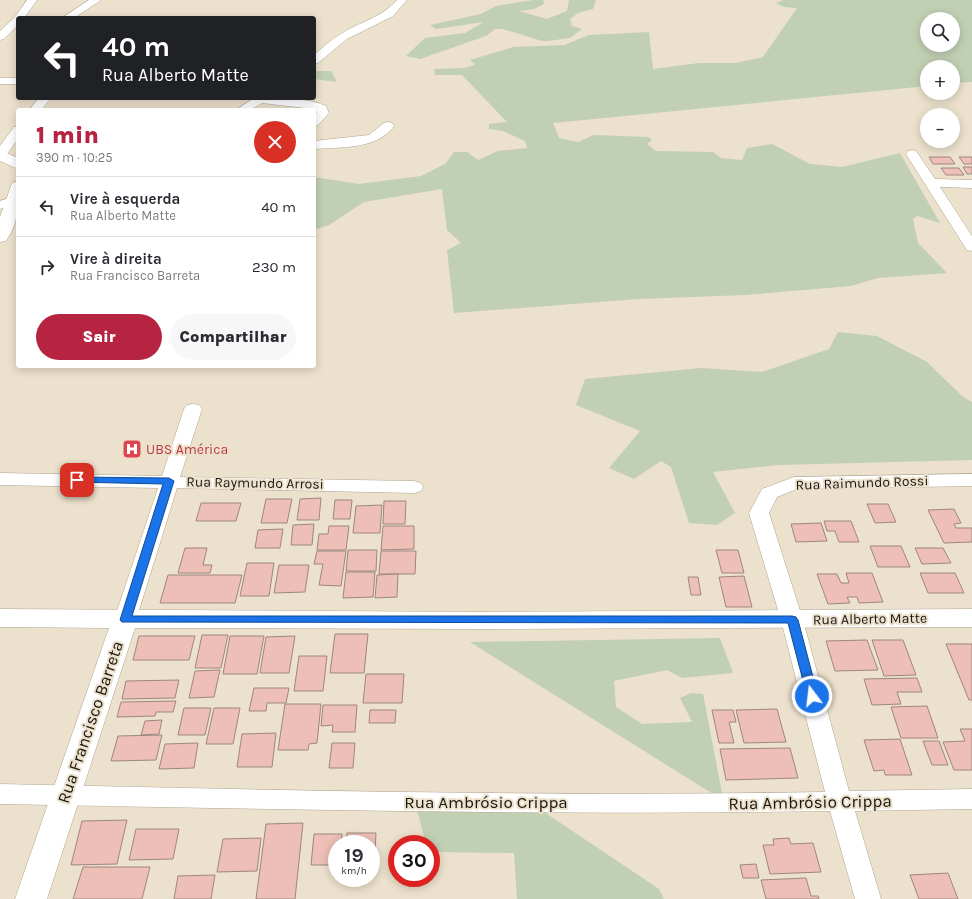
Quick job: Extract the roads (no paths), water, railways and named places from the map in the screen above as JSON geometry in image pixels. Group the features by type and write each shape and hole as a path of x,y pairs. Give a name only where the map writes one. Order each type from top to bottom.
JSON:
{"street":[{"path":"20,16 32,0"},
{"path":"70,16 96,0"},
{"path":"316,59 338,40 393,12 402,0"},
{"path":"0,37 16,21"},
{"path":"0,81 16,81"},
{"path":"37,108 43,100"},
{"path":"245,108 259,100"},
{"path":"269,100 316,106 322,109 323,113 316,120"},
{"path":"316,145 360,141 373,138 388,126"},
{"path":"15,134 0,155 16,163"},
{"path":"912,154 972,247"},
{"path":"930,184 972,184"},
{"path":"0,237 10,204"},
{"name":"Rua Francisco Barreta","path":"31,899 65,794 125,620 193,408"},
{"name":"Rua Raymundo Arrosi","path":"0,479 169,481 414,488"},
{"name":"Rua Raimundo Rossi","path":"868,899 840,802 792,620 760,514 769,493 794,484 972,480"},
{"name":"Rua Alberto Matte","path":"0,618 125,620 792,620 972,618"},
{"name":"Rua Ambrósio Crippa","path":"0,794 65,794 396,802 840,802 972,799"}],"place":[{"name":"UBS América","path":"132,449"}]}
